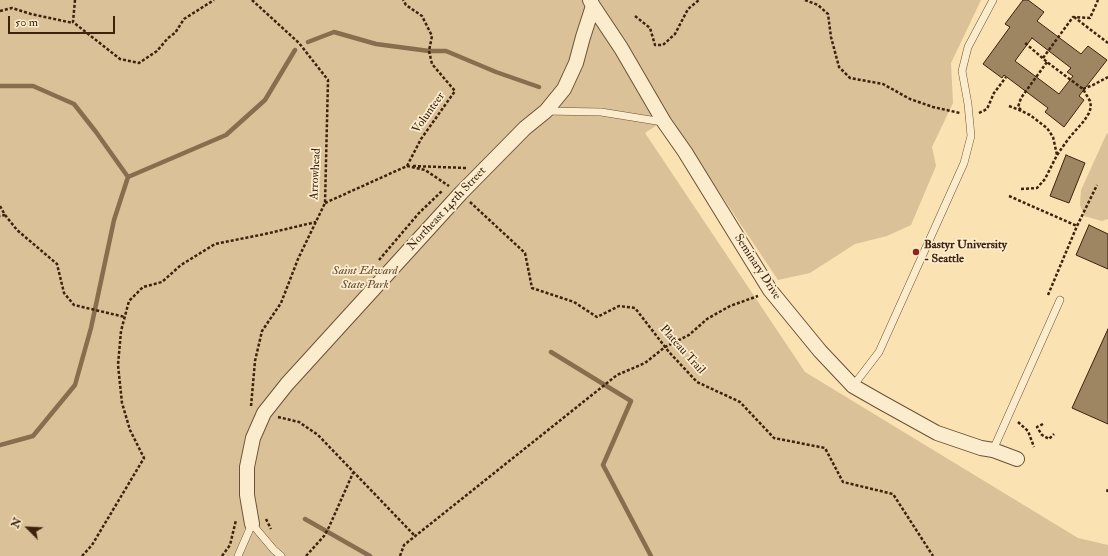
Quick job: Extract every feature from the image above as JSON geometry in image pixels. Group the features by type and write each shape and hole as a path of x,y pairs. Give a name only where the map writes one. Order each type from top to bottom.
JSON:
{"street":[{"name":"Northeast 145th Street","path":"252,524 247,495 247,467 253,438 264,413 287,384 460,193 525,128 546,112 564,89 576,63 591,3"},
{"name":"Seminary Drive","path":"591,3 621,48 664,122 685,152 770,290 820,351 853,386 937,433 1017,459"}],"lane":[{"path":"853,386 879,352 964,163 971,136 962,71 968,47 993,0"},
{"path":"546,112 601,112 664,122"},
{"path":"993,450 1060,300"},
{"path":"238,556 252,524 281,556"}],"path":[{"path":"75,0 73,22 75,24"},
{"path":"0,11 12,8 75,24 120,60 139,63 157,51 168,38 175,33 184,19 214,0"},
{"name":"Arrowhead","path":"251,412 255,361 262,331 281,303 298,259 325,203 328,80 299,43 252,0"},
{"name":"Volunteer","path":"403,0 406,5 422,16 432,36 429,51 432,64 455,90 421,138 407,166"},
{"path":"635,16 650,28 655,45 664,45 675,34 688,9 699,0"},
{"path":"805,0 818,4 828,14 831,38 839,67 850,78 882,84 910,98 949,112 969,114 980,113 987,109 992,97 1006,77"},
{"path":"1073,17 1090,18 1098,0"},
{"path":"1073,17 1108,43"},
{"path":"1043,58 1073,17"},
{"path":"1021,189 1037,188 1045,180 1057,155 1089,113 1091,107 1090,101 1083,89 1047,62 1024,42"},
{"path":"1023,112 1018,107 1021,98 1047,62"},
{"path":"1083,89 1108,77"},
{"path":"1009,106 1030,115 1047,128 1052,137 1057,155"},
{"path":"325,203 407,166 467,168"},
{"path":"407,166 425,170 460,193"},
{"path":"1048,295 1077,226 1097,185"},
{"name":"Plateau Trail","path":"460,193 525,253 532,288 574,302 597,317 618,306 635,308 665,346 697,382 740,402 774,438 826,448 843,482 893,494 933,556"},
{"path":"1009,196 1077,226"},
{"path":"0,206 17,230 57,264 64,293 74,306 125,317"},
{"path":"0,216 5,214"},
{"path":"82,556 92,545 144,458 130,430 122,403 118,365 121,331 129,301 143,287 162,282 181,265 215,244 316,222"},
{"path":"400,556 404,545 597,390 617,376 645,363 665,346 689,335 708,319 730,306 770,290"},
{"path":"273,420 276,416 299,422 318,434 353,473 415,536"},
{"path":"1018,422 1028,431 1034,447"},
{"path":"1043,424 1037,427 1042,435 1049,439 1054,434"},
{"path":"306,556 324,536 353,473"},
{"path":"265,513 272,530"}],"green space":[{"name":"Saint Edward State Park","path":"0,0 981,0 951,63 953,103 932,147 936,166 911,225 887,236 855,244 810,273 778,280 669,117 645,133 805,372 1078,538 1108,545 1108,556 0,556"},
{"path":"1107,133 1108,219 1102,221 1084,216 1080,205 1081,190"}],"building":[{"path":"1023,0 1028,0 1044,12 1037,21 1081,54 1088,46 1107,60 1079,96 1084,100 1064,127 1045,112 1048,108 1004,75 1002,78 983,64 1010,27 1005,24","holes":["1032,38 1071,68 1067,72 1073,76 1059,94 1015,61"]},
{"path":"1066,155 1085,163 1069,203 1050,196"},
{"path":"1089,225 1108,234 1108,269 1076,255"},
{"path":"1108,329 1108,424 1072,408"}],"waterway":[{"path":"308,42 334,32 376,44 429,51 446,51 496,72 539,87"},
{"path":"0,445 33,436 75,385 91,328 114,220 128,177 226,135 265,100 295,50"},
{"path":"0,86 33,86 74,104 128,177"},
{"path":"551,352 631,401 603,465 651,556"},
{"path":"305,519 370,556"}],"place":[{"name":"Bastyr University - Seattle","path":"916,252"}]}
